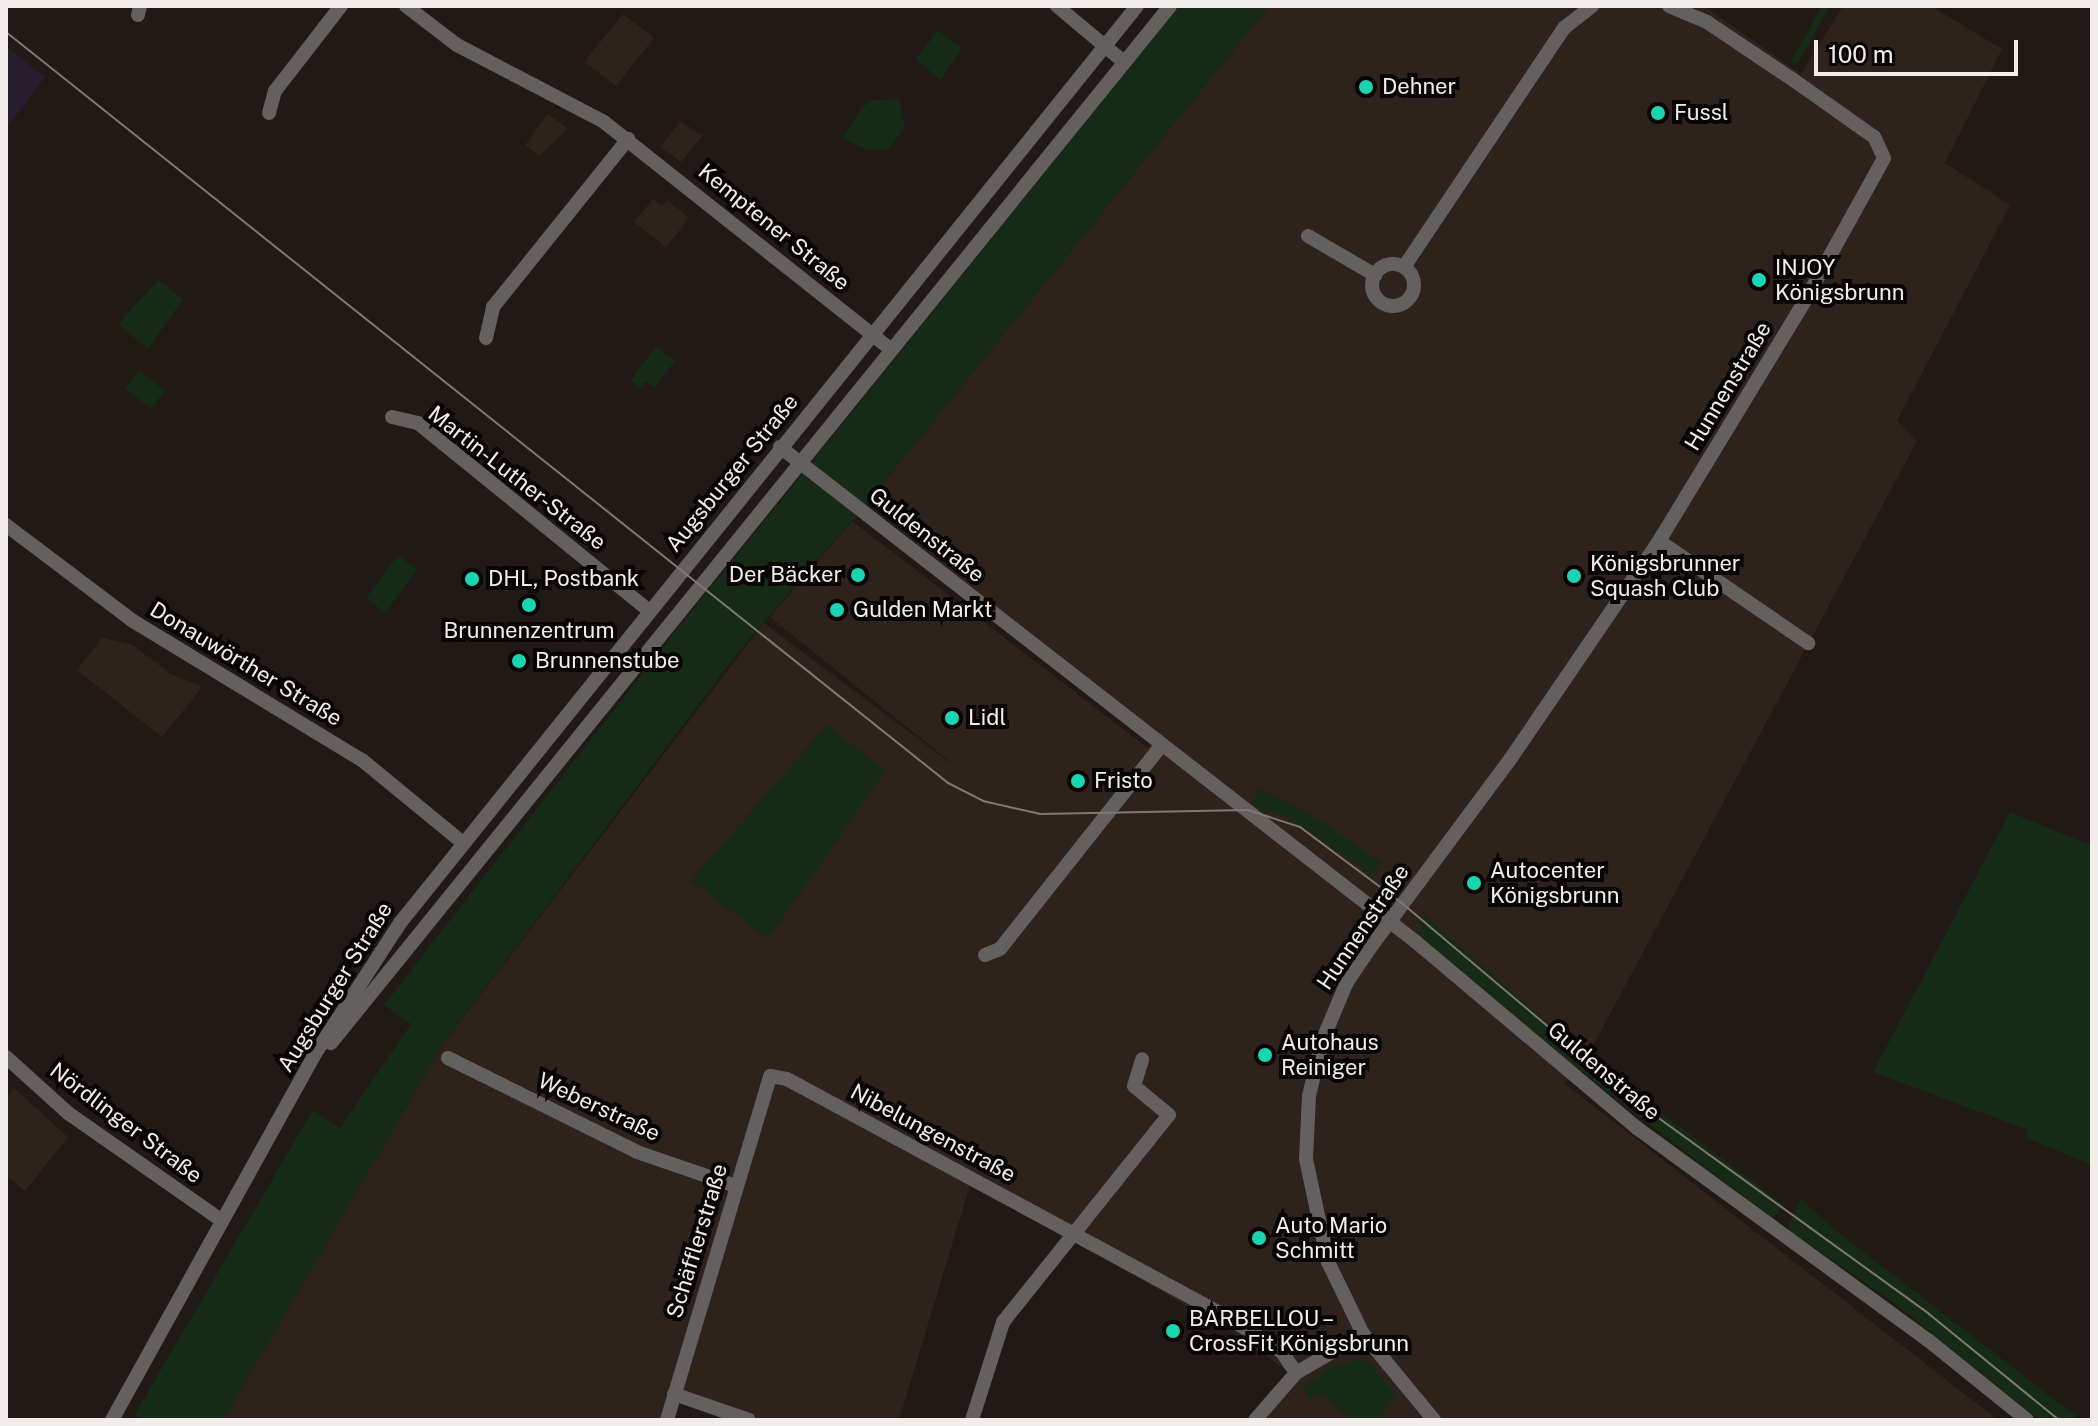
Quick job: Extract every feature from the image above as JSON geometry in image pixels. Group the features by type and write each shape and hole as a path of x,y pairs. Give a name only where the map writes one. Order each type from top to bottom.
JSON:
{"street":[{"path":"269,113 275,91 341,6"},
{"name":"Kemptener Straße","path":"406,6 457,45 579,106 628,139 892,350"},
{"path":"1057,6 1124,62"},
{"name":"Augsburger Straße","path":"112,1420 295,1092 360,983 462,842 1137,6"},
{"name":"Augsburger Straße","path":"295,1092 1170,6"},
{"path":"1404,267 1564,28 1592,6"},
{"name":"Hunnenstraße","path":"1434,1420 1363,1334 1328,1262 1306,1159 1306,1123 1314,1071 1334,1009 1390,922 1659,541 1796,317 1884,158 1874,137 1707,22 1669,6"},
{"name":"Hunnenstraße","path":"1693,6 1707,22"},
{"path":"486,338 493,307 628,139"},
{"path":"1308,236 1375,275"},
{"path":"1384,266 1404,267 1413,278 1414,292 1399,306 1385,305 1375,296 1375,275 1384,266"},
{"name":"Martin-Luther-Straße","path":"392,417 418,423 649,611"},
{"name":"Guldenstraße","path":"780,447 1160,747 1390,922 1649,1137 1928,1340 2027,1420"},
{"name":"Donauwörther Straße","path":"6,525 133,621 362,760 462,842"},
{"path":"1659,541 1808,643"},
{"path":"985,955 1000,949 1160,747"},
{"name":"Nördlinger Straße","path":"6,1057 68,1113 222,1221"},
{"name":"Weberstraße","path":"448,1058 481,1070 623,1146 736,1186"},
{"path":"972,1420 1003,1322 1169,1115 1134,1086 1142,1059"},
{"name":"Schäfflerstraße","path":"667,1420 770,1076"},
{"name":"Nibelungenstraße","path":"770,1076 787,1079 1269,1342 1296,1373"},
{"path":"1255,1420 1296,1373 1363,1334"},
{"path":"674,1394 749,1420"}],"shaded area":[{"path":"1269,6 1704,6 1801,74 1843,6 1931,6 2002,49 1945,163 2010,205 1897,421 1917,441 1587,1057 1564,1083 1998,1420 1247,1420 1288,1372 1244,1339 971,1182 899,1420 764,1420 676,1392 668,1420 223,1420 443,1044 764,623 964,773 770,617 852,521 1148,748 1158,738 867,503"},
{"path":"623,14 654,38 616,86 584,62"},
{"path":"6,46 45,77 6,129"},
{"path":"548,114 568,129 539,156 525,145"},
{"path":"681,121 702,136 681,162 660,147"},
{"path":"653,199 662,206 667,200 689,218 666,247 634,222"},
{"path":"102,638 131,644 171,674 202,687 162,737 77,670"},
{"path":"14,1088 68,1137 25,1191 6,1176 6,1098"}],"green space":[{"path":"1179,6 1269,6 867,503 735,656 443,1044 223,1420 141,1420 135,1414 313,1110 340,1128 411,1024 384,1005 674,633"},
{"path":"1822,6 1830,6 1797,65 1791,61"},
{"path":"938,30 962,49 940,80 916,59"},
{"path":"899,99 905,128 887,150 865,149 843,138 861,108 873,100"},
{"path":"158,280 183,299 148,349 118,324"},
{"path":"656,346 675,361 655,387 646,381 640,388 631,380"},
{"path":"140,371 165,391 151,408 125,389"},
{"path":"398,555 417,569 385,613 366,598"},
{"path":"827,725 885,771 768,939 691,881"},
{"path":"1261,788 1328,825 1381,863 1372,875 1288,817 1259,809 1252,803"},
{"path":"2010,812 2092,846 2092,1165 2026,1138 2028,1130 1873,1072"},
{"path":"1423,914 1587,1057 1784,1205 1773,1218 1614,1098 1419,935"},
{"path":"1801,1199 1830,1226 2081,1420 2040,1420 1893,1302 1787,1229"},
{"path":"1355,1360 1369,1362 1395,1395 1377,1420 1350,1420 1326,1395 1310,1396 1303,1387 1330,1368"}],"tram line":[{"path":"6,32 948,783 983,801 1040,814 1248,810 1300,827 1403,904 1642,1106 1929,1314 2059,1420"}],"place":[{"name":"Dehner","path":"1366,87"},
{"name":"Fussl","path":"1658,113"},
{"name":"INJOY Königsbrunn","path":"1759,280"},
{"name":"Der Bäcker","path":"858,575"},
{"name":"Königsbrunner Squash Club","path":"1574,576"},
{"name":"DHL, Postbank","path":"472,579"},
{"name":"Brunnenzentrum","path":"529,605"},
{"name":"Gulden Markt","path":"837,610"},
{"name":"Brunnenstube","path":"519,661"},
{"name":"Lidl","path":"952,718"},
{"name":"Fristo","path":"1078,781"},
{"name":"Autocenter Königsbrunn","path":"1474,883"},
{"name":"Autohaus Reiniger","path":"1265,1055"},
{"name":"Auto Mario Schmitt","path":"1259,1238"},
{"name":"BARBELLOU – CrossFit Königsbrunn","path":"1173,1331"}]}
